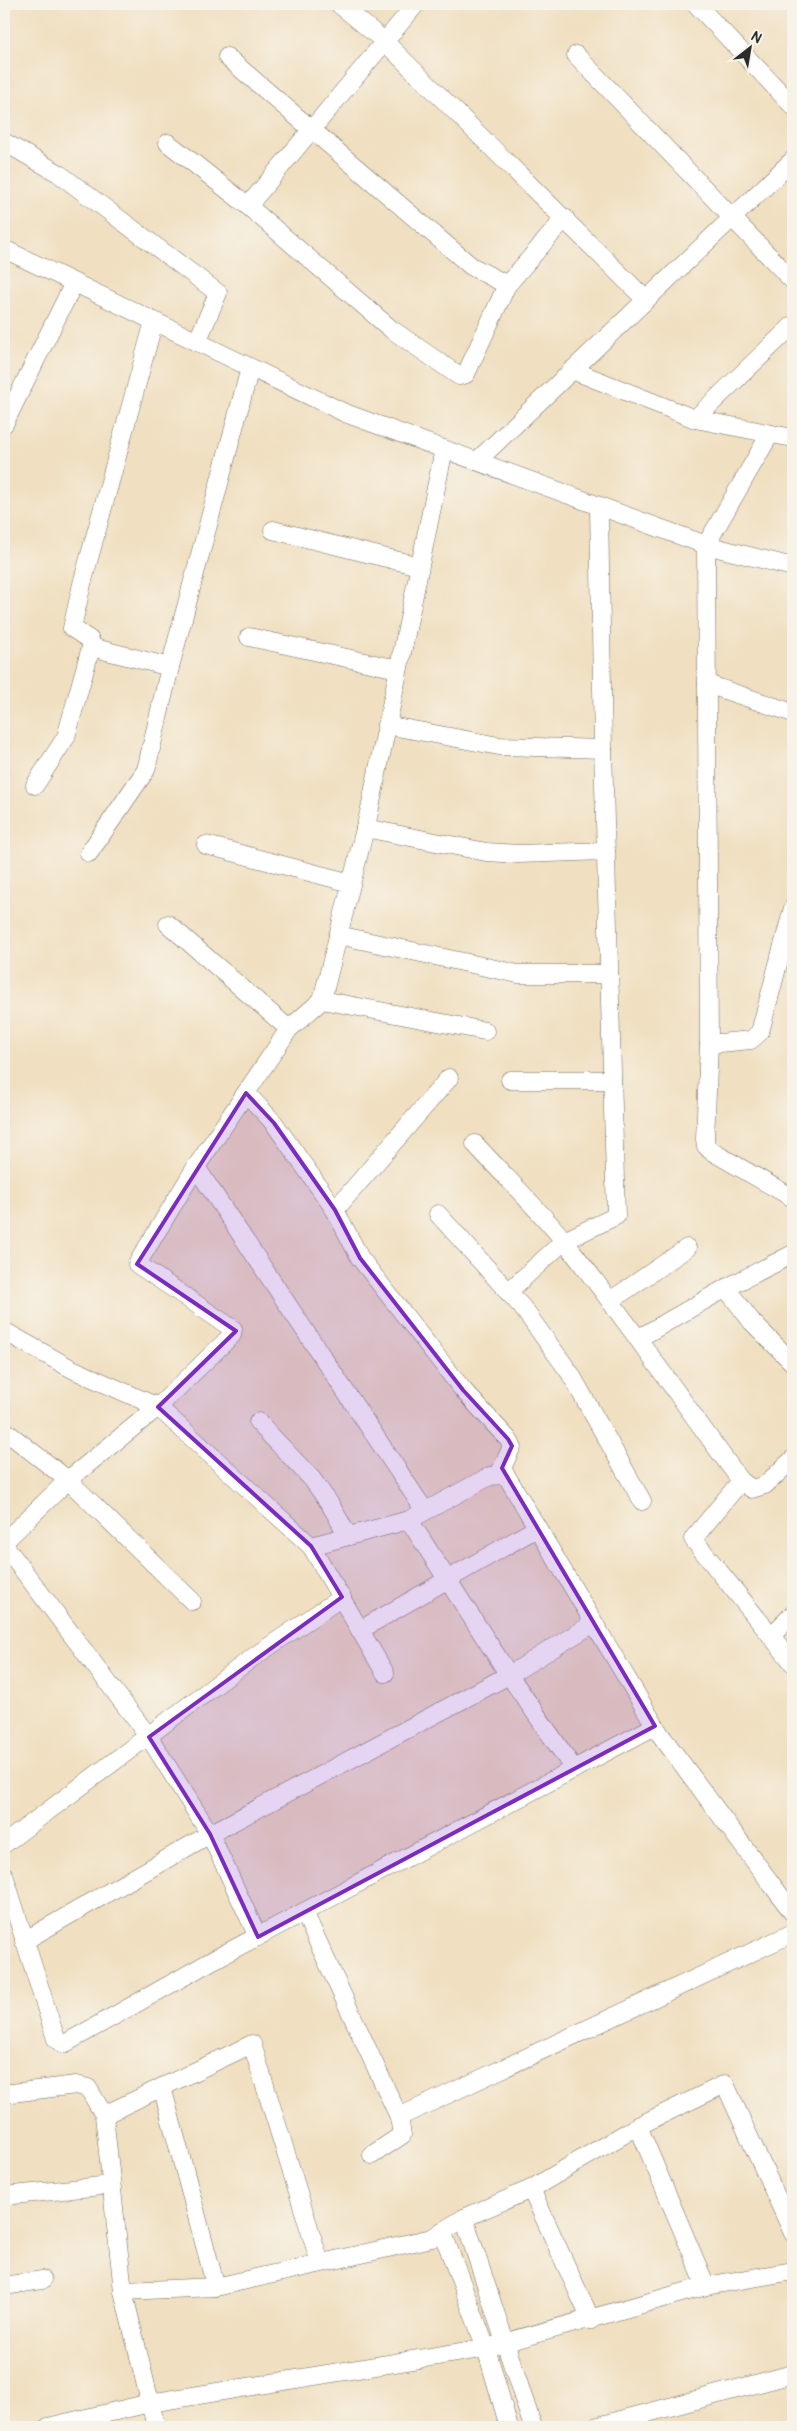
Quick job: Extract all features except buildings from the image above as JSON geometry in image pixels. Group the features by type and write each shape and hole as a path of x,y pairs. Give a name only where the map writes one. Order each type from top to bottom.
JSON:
{"street":[{"path":"339,4 384,41 646,300"},
{"path":"248,206 416,4"},
{"path":"696,4 793,106"},
{"path":"576,56 793,281"},
{"path":"227,57 471,266 507,285"},
{"path":"4,142 58,173 218,292 197,342"},
{"path":"168,143 248,206 391,329 459,376 466,374 507,285 564,218"},
{"path":"477,461 793,160"},
{"path":"4,249 345,413 706,545 793,568"},
{"path":"4,424 74,283"},
{"path":"35,785 66,737 91,647 90,640 72,628 82,584 154,321"},
{"path":"695,420 793,325"},
{"path":"89,853 146,770 170,667 250,368"},
{"path":"572,370 695,420 793,438"},
{"path":"770,434 706,545 708,1044 706,1146 717,1155 793,1198"},
{"path":"258,1936 210,1834 149,1737 4,1544 68,1480 158,1407 232,1335 233,1329 137,1264 196,1167 289,1030 322,1000 365,828 444,449"},
{"path":"508,1292 564,1241 616,1216 603,749 599,506"},
{"path":"273,530 419,566"},
{"path":"249,637 398,669"},
{"path":"91,647 170,667"},
{"path":"707,684 793,712"},
{"path":"386,725 499,746 603,749"},
{"path":"365,828 486,852 519,854 606,851"},
{"path":"206,845 351,883"},
{"path":"708,1044 751,1040 760,1032 793,908"},
{"path":"168,924 289,1030"},
{"path":"338,935 518,974 609,974"},
{"path":"322,1000 485,1031"},
{"path":"335,1210 449,1078"},
{"path":"510,1080 612,1080"},
{"path":"246,1093 274,1123 335,1210 360,1258 463,1390 508,1439 512,1446 499,1475"},
{"path":"475,1144 564,1241 639,1338 688,1410 741,1481 752,1489 765,1485 793,1459"},
{"path":"196,1167 425,1511"},
{"path":"438,1214 508,1292 570,1373 642,1501"},
{"path":"610,1301 687,1248"},
{"path":"639,1338 726,1288 793,1254"},
{"path":"726,1288 752,1322 793,1364"},
{"path":"4,1330 72,1369 158,1407 311,1546 385,1673"},
{"path":"258,1422 312,1479 330,1504 348,1536"},
{"path":"4,1430 68,1480 192,1601"},
{"path":"311,1546 409,1520 490,1476 506,1475 655,1726 793,1913"},
{"path":"741,1481 693,1538 793,1663"},
{"path":"409,1520 509,1675 574,1769"},
{"path":"360,1630 537,1528"},
{"path":"4,1844 252,1658 342,1597"},
{"path":"772,1635 793,1614"},
{"path":"24,1942 210,1834 509,1675 594,1623"},
{"path":"4,1875 56,2039 62,2044 66,2044 258,1936 655,1726"},
{"path":"304,1912 399,2117 402,2135 372,2155"},
{"path":"399,2117 793,1933"},
{"path":"104,2115 252,2044 320,2263"},
{"path":"123,2291 216,2287 432,2238 464,2218 531,2190 638,2126 725,2084 793,2233"},
{"path":"4,2094 76,2085 88,2088 104,2115 123,2291 156,2427"},
{"path":"162,2087 216,2287"},
{"path":"638,2126 706,2286"},
{"path":"4,2196 111,2185"},
{"path":"531,2190 591,2320"},
{"path":"464,2218 533,2427"},
{"path":"442,2231 486,2348 509,2427"},
{"path":"48,2427 150,2403 486,2348 591,2320 706,2286 793,2271"},
{"path":"4,2286 42,2280"},
{"path":"595,2427 793,2374"}],"highlighted area":[{"path":"246,1093 274,1123 335,1210 360,1258 463,1390 508,1439 512,1446 502,1468 655,1726 258,1937 210,1834 149,1737 342,1597 311,1546 158,1407 236,1331 137,1264"}]}
